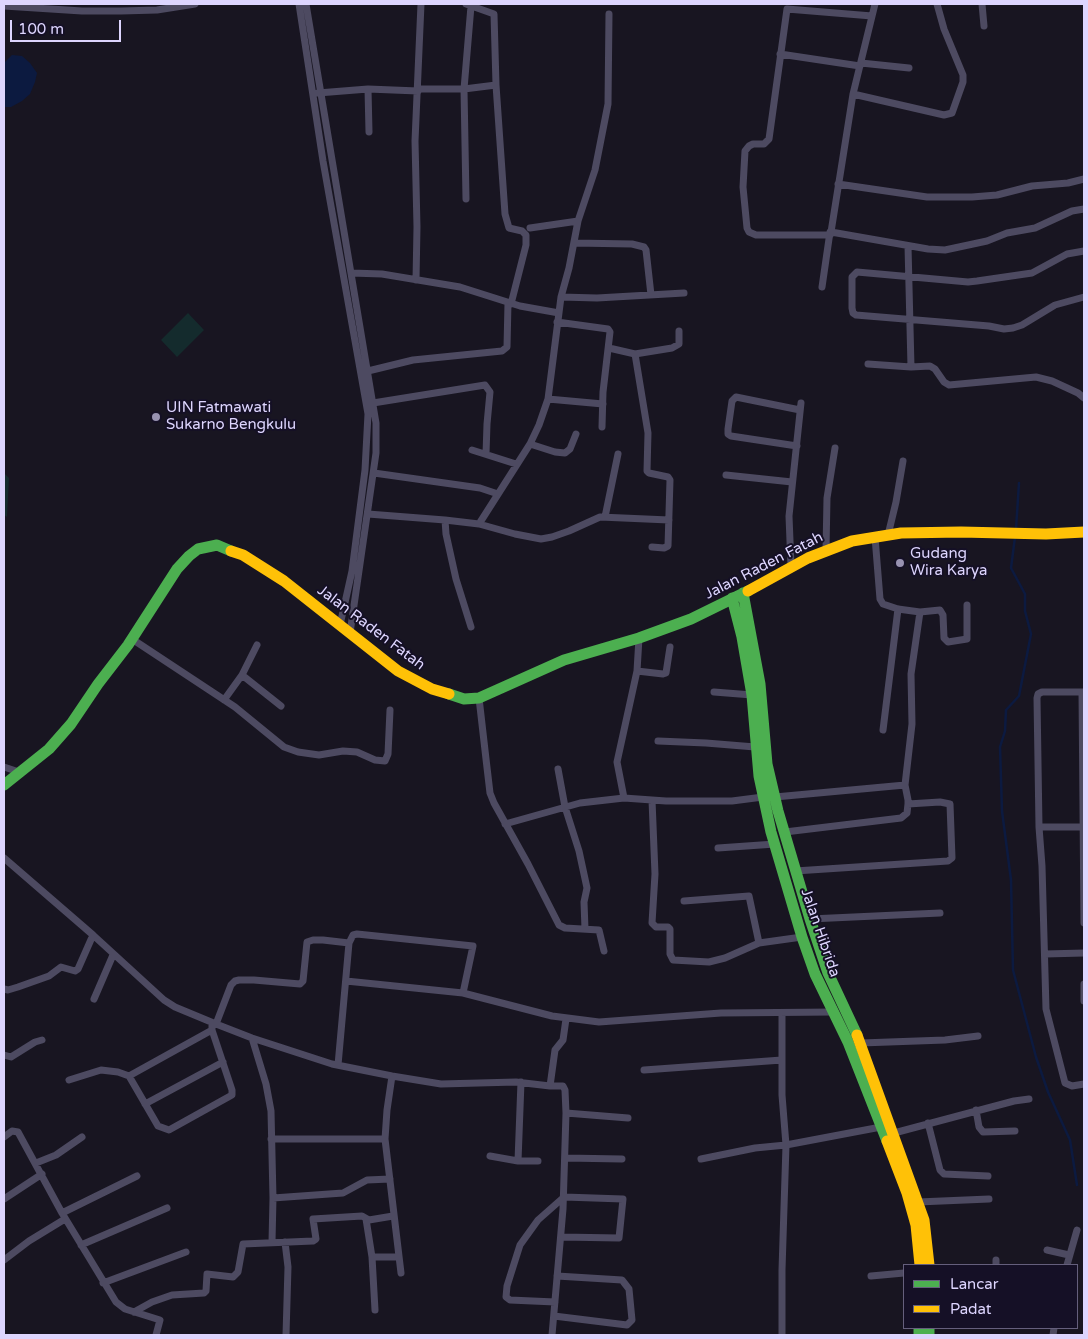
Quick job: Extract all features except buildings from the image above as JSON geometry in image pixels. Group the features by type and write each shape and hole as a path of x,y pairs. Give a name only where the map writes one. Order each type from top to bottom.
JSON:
{"main road":[{"name":"Jalan Raden Fatah","path":"10,778 49,749 71,724 132,639 182,564 198,549 210,545 225,547 284,581 379,656 417,682 464,699 479,698 564,660 639,638 691,619 791,566 826,550 852,542 888,535 1084,532"},
{"path":"743,593 760,684 767,764 795,871 828,973 861,1043 881,1112 894,1133 918,1202 924,1220 929,1264"},
{"name":"Jalan Hibrida","path":"732,598 742,637 752,695 755,747 763,797 774,844 815,974 881,1112 881,1127 907,1193 916,1225 920,1264"}],"street":[{"path":"4,6 82,11 121,11 157,10 195,4"},
{"path":"299,4 323,161 368,371 373,403 376,453 350,633"},
{"path":"306,4 351,273 350,294 368,414 365,467 352,572 340,625"},
{"path":"416,280 415,141 421,4"},
{"path":"822,287 853,94 874,4"},
{"path":"853,94 944,115 952,113 963,82 963,75 944,28 937,4"},
{"path":"982,4 984,26"},
{"path":"368,371 413,360 502,351 507,347 509,303 526,245 526,235 522,231 509,228 505,214 496,85 494,14 469,5 464,89 466,200"},
{"path":"872,16 787,6 769,139 764,144 752,144 745,151 743,186 749,232 756,235 830,233 928,249 952,249 986,241 1007,233 1035,228 1072,211 1084,209"},
{"path":"480,524 530,444 540,425 548,399 561,298 578,222 595,170 608,104 609,14"},
{"path":"780,54 909,68"},
{"path":"313,95 321,92 368,88 464,89 496,85"},
{"path":"368,88 368,132"},
{"path":"323,161 332,158"},
{"path":"838,184 927,197 972,197 997,195 1032,186 1068,183 1084,179"},
{"path":"530,228 578,222"},
{"path":"574,243 644,246 651,295"},
{"path":"908,246 907,276 911,367"},
{"path":"1084,250 1067,254 1032,273 968,282 856,272 852,277 852,308 853,313 856,315 989,326 1004,329 1022,325 1055,305 1084,297"},
{"path":"351,273 382,274 460,287 509,303 559,313"},
{"path":"561,298 684,293"},
{"path":"557,322 608,329 610,334 602,427"},
{"path":"609,348 635,354 676,346 680,341 679,331"},
{"path":"635,354 648,433 647,471 670,479 668,546 664,548 652,547"},
{"path":"868,364 933,367 944,382 949,385 1036,378 1052,381 1078,393 1084,398"},
{"path":"373,403 485,385 490,392 486,454"},
{"path":"791,566 789,516 797,446 800,406 736,397 732,401 728,434 797,446"},
{"path":"548,399 603,404"},
{"path":"530,444 555,452 565,453 570,449 576,434"},
{"path":"826,550 827,498 835,448"},
{"path":"472,450 516,464"},
{"path":"605,517 618,454"},
{"path":"888,535 903,461"},
{"path":"365,467 374,471 480,488 498,494"},
{"path":"726,475 792,482"},
{"path":"368,514 480,524 542,539 605,517 669,520"},
{"path":"445,520 446,534 456,579 471,628"},
{"path":"875,538 880,599 885,605 920,612 941,610 944,615 945,640 948,642 965,641 968,638 967,605"},
{"path":"883,730 898,609"},
{"path":"785,832 901,818 907,813 906,785 912,724 912,674 920,612"},
{"path":"624,798 618,772 618,758 637,671 639,638"},
{"path":"132,639 224,700 284,747 298,752 319,755 343,750 357,752 381,762 387,758 388,754 390,710"},
{"path":"224,700 242,675 257,645"},
{"path":"637,671 666,673 670,647"},
{"path":"242,675 281,706"},
{"path":"714,692 752,695"},
{"path":"1084,923 1083,692 1042,692 1038,694 1039,827 1046,1009 1065,1083 1072,1086 1084,1084"},
{"path":"479,698 490,793 494,803 549,902 559,925 565,928 598,929 604,951"},
{"path":"658,741 755,747"},
{"path":"4,767 10,778"},
{"path":"558,769 565,807 588,888 584,902 585,929"},
{"path":"505,824 580,803 624,798 732,801 906,785"},
{"path":"652,800 655,874 652,923 656,927 670,929 672,960 676,962 709,962 725,958 759,943 802,937"},
{"path":"795,871 950,860 950,804 940,802 908,804"},
{"path":"1039,827 1084,827"},
{"path":"718,848 774,844"},
{"path":"4,858 164,1000 213,1026 338,1065 392,1076 441,1084 521,1082 562,1086 565,1090 566,1113 564,1197 552,1335"},
{"path":"684,901 749,896 759,943"},
{"path":"810,919 940,914"},
{"path":"4,989 13,989 49,976 62,967 75,971 78,969 92,935"},
{"path":"338,1065 349,943 353,935 473,946 463,993"},
{"path":"129,1076 213,1026 235,981 254,980 300,984 303,981 307,942 323,940 349,943"},
{"path":"1045,954 1084,953"},
{"path":"94,999 113,955"},
{"path":"346,981 463,993 566,1019 599,1022 722,1012 834,1012"},
{"path":"1084,984 1084,1001"},
{"path":"782,1013 782,1095 786,1145 782,1335"},
{"path":"550,1086 555,1050 563,1040 566,1019"},
{"path":"69,1080 101,1070 118,1072 129,1076 160,1128 169,1130 232,1095 213,1026"},
{"path":"861,1043 945,1040 978,1036"},
{"path":"252,1038 270,1100 273,1198 272,1242"},
{"path":"4,1055 11,1057 35,1042 42,1040"},
{"path":"644,1070 782,1060"},
{"path":"145,1104 223,1062"},
{"path":"392,1076 385,1139 401,1273"},
{"path":"518,1161 521,1082"},
{"path":"894,1133 1014,1100 1029,1099"},
{"path":"976,1110 979,1127 983,1132 1015,1131"},
{"path":"566,1113 628,1118"},
{"path":"928,1123 940,1170 944,1174 988,1176"},
{"path":"701,1159 881,1127"},
{"path":"4,1137 12,1131 18,1132 63,1216 103,1283 116,1302 125,1308 160,1320 156,1335"},
{"path":"36,1163 56,1155 82,1137"},
{"path":"271,1138 385,1139"},
{"path":"490,1156 518,1161 538,1161"},
{"path":"565,1158 622,1159"},
{"path":"4,1199 42,1174"},
{"path":"4,1260 63,1216 137,1176"},
{"path":"273,1198 343,1193 367,1180 390,1179"},
{"path":"555,1302 510,1300 506,1297 520,1245 538,1220 564,1197 623,1199 618,1238 561,1237"},
{"path":"918,1202 989,1198"},
{"path":"81,1245 167,1208"},
{"path":"134,1312 152,1302 172,1295 204,1293 206,1291 207,1274 233,1277 236,1275 243,1244 315,1240 313,1219 362,1216 366,1219 393,1216"},
{"path":"366,1219 372,1257 375,1310"},
{"path":"1067,1264 1077,1230"},
{"path":"285,1242 288,1267 286,1335"},
{"path":"1047,1250 1069,1255"},
{"path":"103,1283 186,1252"},
{"path":"372,1257 399,1257"},
{"path":"872,1276 903,1273"},
{"path":"554,1316 627,1325 632,1320 629,1289 622,1280 557,1276"}],"green space":[{"path":"188,313 204,330 177,357 161,340"},
{"path":"4,473 9,478 7,517 4,515"}],"water":[{"path":"12,55 22,56 37,73 30,94 11,107 4,107 4,63"}],"waterway":[{"path":"1016,529 1019,483"},
{"path":"1015,537 1011,568 1025,594 1025,611 1031,634 1019,696 1006,710 1005,731 1000,747 1002,811 1011,880 1013,970 1036,1057 1048,1092 1070,1140 1077,1185"}],"traffic: fast":[{"path":"4,785 49,749 71,724 98,684 128,645 177,569 189,556 198,549 217,545 231,551"},
{"path":"449,694 464,699 479,698 564,660 639,638 691,619 748,591"},
{"path":"743,593 760,684 767,764 778,811 828,973 857,1035"},
{"path":"732,598 742,637 752,695 759,776 771,832 815,974 848,1042 887,1141"},
{"path":"919,1329 919,1335"},
{"path":"929,1329 929,1335"}],"traffic: slow":[{"path":"748,591 808,558 852,541 901,533 1046,534 1084,532"},
{"path":"231,551 243,555 284,581 398,671 432,689 449,694"},
{"path":"857,1035 924,1220 929,1264"},
{"path":"887,1141 907,1193 916,1225 920,1264"}],"place":[{"name":"UIN Fatmawati Sukarno Bengkulu","path":"156,417"},
{"name":"Gudang Wira Karya","path":"900,563"}]}
